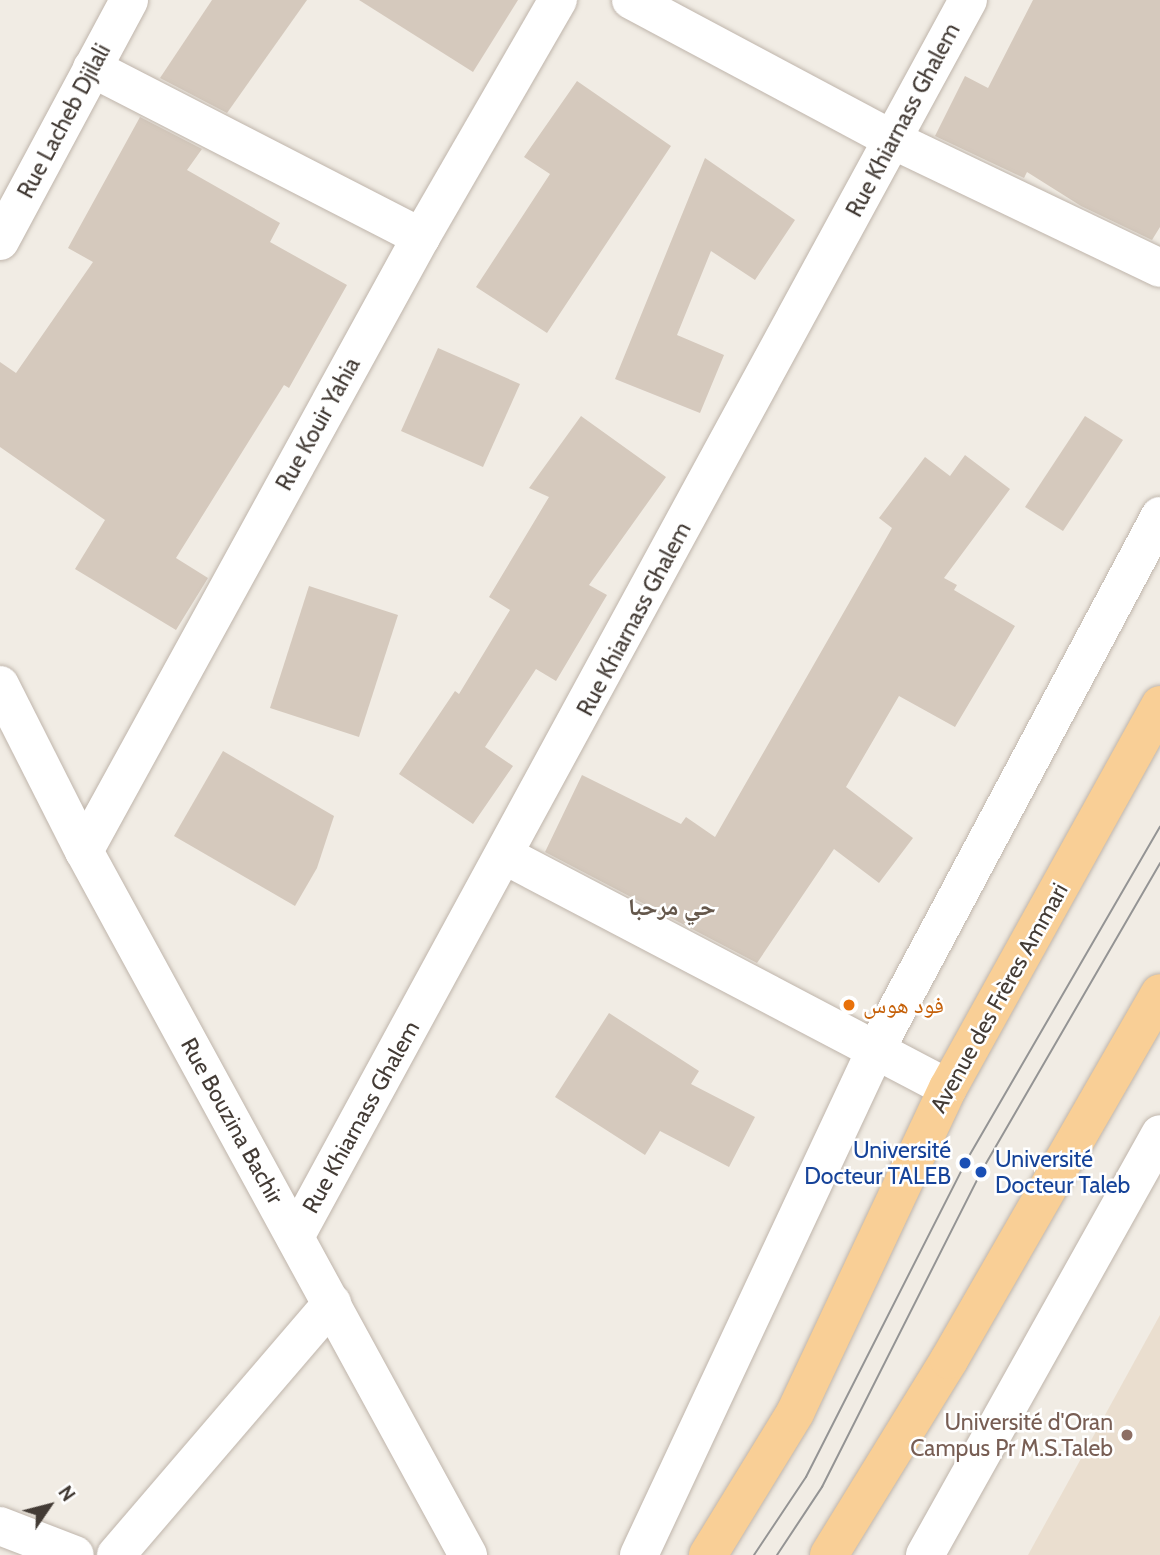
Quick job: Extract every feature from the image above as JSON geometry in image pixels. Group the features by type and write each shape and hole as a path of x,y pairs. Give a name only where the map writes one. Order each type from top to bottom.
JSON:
{"main road":[{"name":"Avenue des Frères Ammari","path":"708,1555 795,1413 948,1088 1160,705"},
{"path":"829,1555 948,1360 1160,992"}],"street":[{"name":"Rue Lacheb Djilali","path":"0,241 129,0"},
{"name":"Rue Kouir Yahia","path":"84,851 421,237 558,0"},
{"path":"631,0 893,140 1160,268"},
{"name":"Rue Khiarnass Ghalem","path":"295,1237 506,856 968,0"},
{"path":"92,68 421,237"},
{"path":"639,1555 876,1049 1160,516"},
{"name":"Rue Bouzina Bachir","path":"0,685 84,851 468,1555"},
{"path":"506,856 948,1088"},
{"path":"925,1555 1160,1134"},
{"path":"116,1555 332,1303"},
{"path":"0,1526 75,1555"}],"shaded area":[{"name":"Université d'Oran Campus Pr M.S.Taleb","path":"1160,1315 1160,1555 1028,1555"}],"building":[{"path":"212,0 307,0 227,113 160,78"},
{"path":"359,0 518,0 473,72"},
{"path":"1033,0 1160,0 1160,227 1152,240 1081,206 1027,172 1024,178 935,136 965,76 988,88"},
{"path":"577,81 671,146 547,333 476,287 550,174 524,157"},
{"path":"140,117 202,149 187,170 280,223 270,242 347,285 289,388 284,385 176,558 208,578 176,630 75,569 105,520 0,447 0,362 16,373 93,262 68,248"},
{"path":"705,158 795,220 755,280 711,251 677,335 724,355 700,413 615,379"},
{"path":"438,348 520,384 483,467 401,431"},
{"path":"581,416 666,477 589,585 607,595 556,681 536,669 485,747 513,766 473,824 399,774 455,691 459,694 510,610 489,597 549,497 529,488"},
{"path":"1085,416 1123,440 1063,531 1025,507"},
{"path":"965,455 1010,489 944,578 957,585 954,590 1015,626 955,727 899,696 846,787 913,838 879,883 834,849 757,963 545,852 582,775 681,824 686,817 715,837 892,528 879,518 925,457 950,476"},
{"path":"309,586 398,615 359,737 270,708"},
{"path":"223,751 334,816 317,868 295,906 174,836"},
{"path":"609,1013 699,1071 691,1084 755,1117 729,1167 660,1131 645,1155 555,1097"}],"tram line":[{"path":"754,1555 806,1477 965,1163 1160,826"},
{"path":"777,1555 822,1487 981,1172 1160,863"}],"place":[{"name":"فود هوس","path":"849,1005"},
{"name":"Université Docteur TALEB","path":"965,1163"},
{"name":"Université Docteur Taleb","path":"981,1172"},
{"name":"Université d'Oran Campus Pr M.S.Taleb","path":"1127,1435"}],"district":[{"name":"حي مرحبا","path":"672,907"}]}
